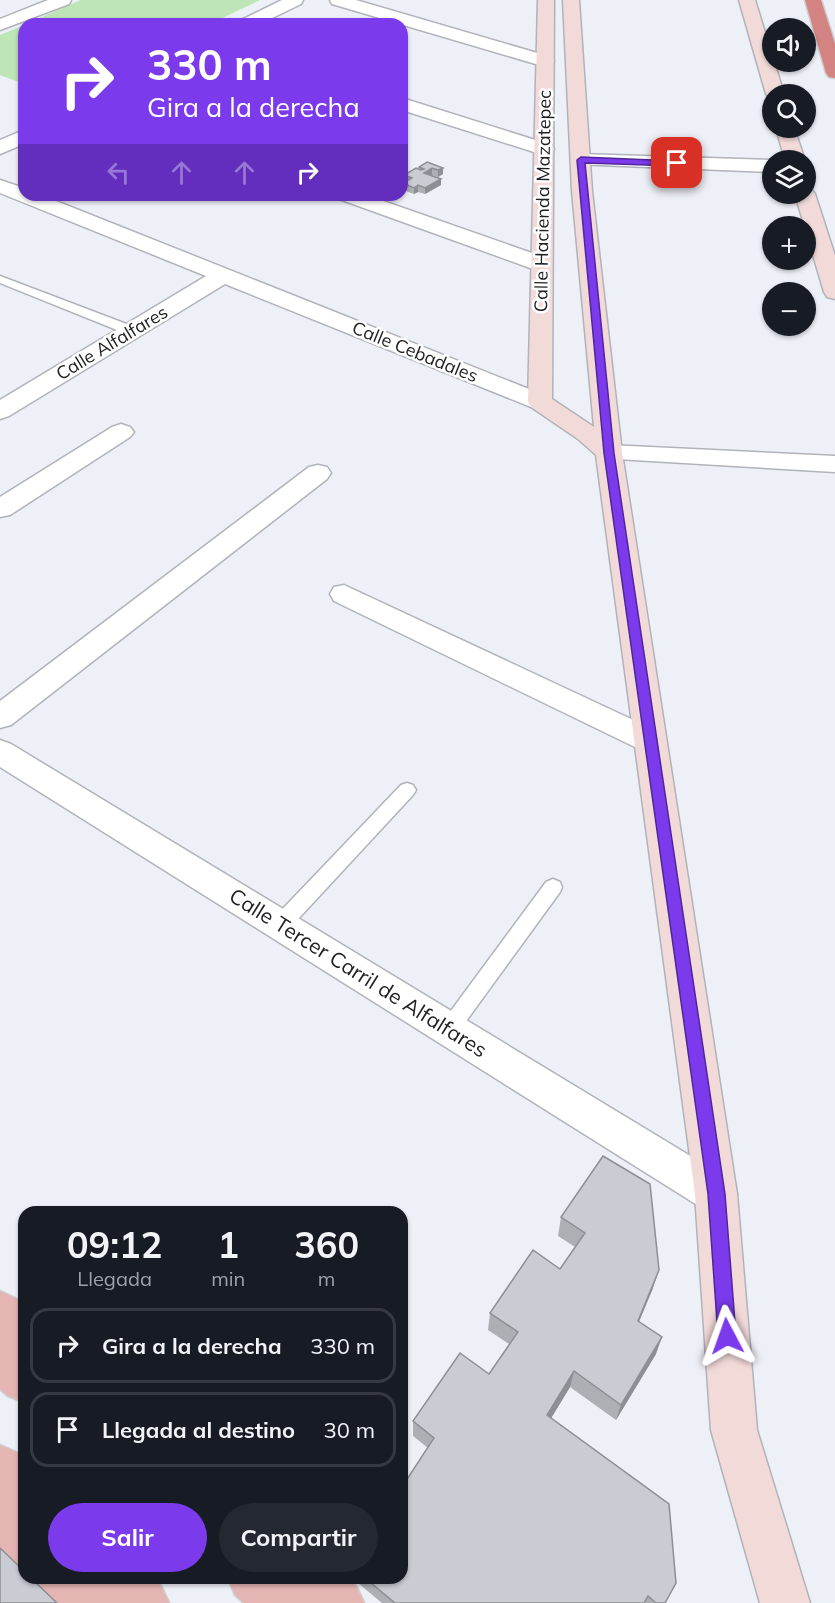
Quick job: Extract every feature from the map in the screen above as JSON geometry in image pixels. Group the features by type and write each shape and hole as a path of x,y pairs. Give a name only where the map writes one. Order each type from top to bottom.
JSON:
{"highway":[{"path":"813,0 835,73"}],"main road":[{"path":"0,1313 18,1328"},
{"path":"0,1359 18,1375"},
{"path":"0,1467 18,1484"},
{"path":"0,1522 18,1539"},
{"path":"66,1584 86,1603"},
{"path":"124,1584 144,1603"},
{"path":"259,1584 281,1603"},
{"path":"316,1584 339,1603"}],"street":[{"path":"0,25 60,0"},
{"path":"259,18 295,0"},
{"path":"338,0 399,18"},
{"path":"747,0 772,84"},
{"path":"546,10 572,11"},
{"name":"Calle Hacienda Mazatepec","path":"540,402 546,10"},
{"name":"Calle Hacienda Mazatepec","path":"572,11 582,190 609,453 716,1194 734,1430 785,1603"},
{"path":"408,21 545,61"},
{"path":"408,106 544,149"},
{"path":"0,148 18,139"},
{"path":"581,160 762,166"},
{"name":"Calle Cebadales","path":"0,186 18,193"},
{"path":"542,190 582,190"},
{"name":"Calle Cebadales","path":"37,201 540,402 587,434 609,453"},
{"path":"363,201 541,264"},
{"path":"808,204 835,292"},
{"name":"Calle Alfalfares","path":"2,409 223,276"},
{"path":"0,509 121,432"},
{"path":"609,453 835,464"},
{"path":"0,717 318,473"},
{"path":"344,594 650,741"},
{"name":"Calle Tercer Carril de Alfalfares","path":"0,752 716,1194"}],"lane":[{"path":"1,279 132,331"},
{"path":"280,925 407,790"},
{"path":"449,1029 553,888"}],"green space":[{"path":"81,0 260,0 222,18 40,18"},
{"path":"18,28 18,82 0,75 0,35"}],"building":[{"path":"427,162 443,168 438,170 432,168 424,173 441,179 425,188 418,185 414,188 408,185 408,180 412,178 408,176 408,173 416,168 424,169 419,167"},
{"path":"603,1156 650,1184 659,1270 638,1321 662,1337 621,1405 574,1371 547,1415 669,1504 676,1583 665,1603 656,1603 648,1596 644,1603 395,1603 372,1584 408,1584 408,1478 434,1438 413,1421 460,1353 489,1374 518,1332 490,1313 533,1250 560,1269 585,1233 561,1217"},
{"path":"0,1548 18,1565 18,1584 37,1584 57,1603 0,1603"}],"route":[{"path":"677,163 581,160 582,190 609,453 716,1194 727,1336"}]}
